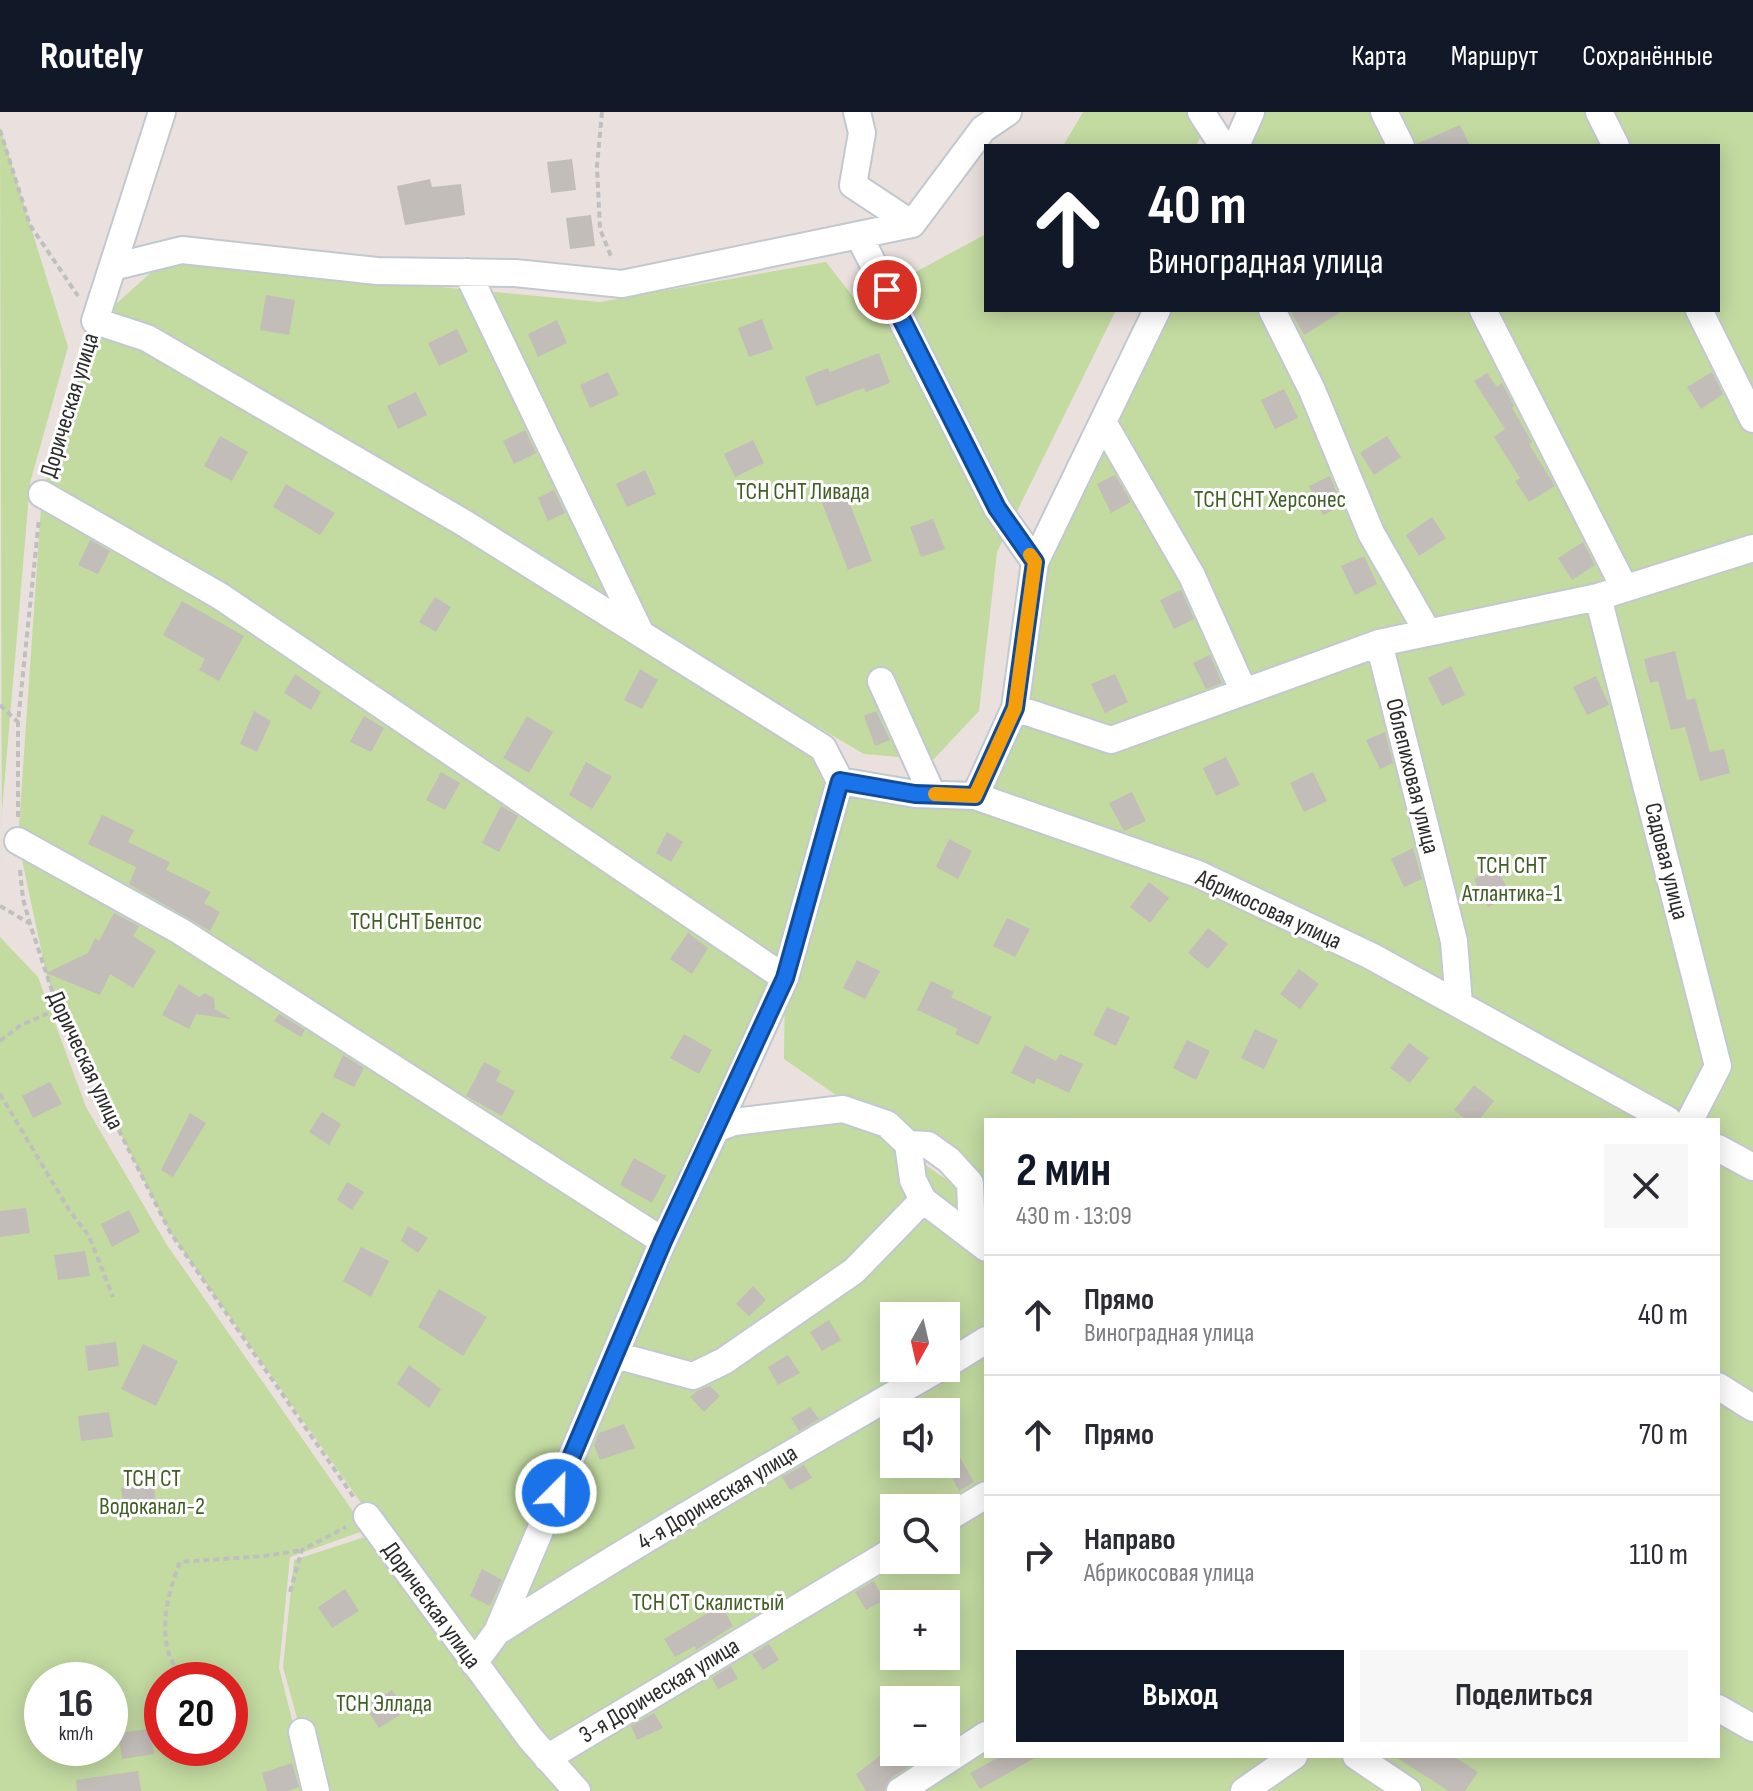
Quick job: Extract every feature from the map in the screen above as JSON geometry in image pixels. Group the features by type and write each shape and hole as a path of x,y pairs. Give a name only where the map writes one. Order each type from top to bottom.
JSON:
{"street":[{"name":"Дорическая улица","path":"95,321 162,112"},
{"path":"857,112 862,133 853,185 912,224"},
{"path":"113,267 182,250 377,271 515,273 622,284 912,224 983,129 1008,112"},
{"path":"1201,112 1222,144"},
{"path":"1237,144 1251,112"},
{"path":"1384,112 1400,144"},
{"path":"1599,112 1615,144"},
{"path":"859,236 997,508 1035,562"},
{"path":"467,272 641,634"},
{"path":"975,796 1015,708 1035,562 1156,312"},
{"path":"1273,312 1312,390 1371,533 1427,631"},
{"path":"1484,312 1624,587"},
{"path":"1700,312 1753,419"},
{"path":"95,321 147,338 464,523 823,748 840,781 785,978 663,1241 497,1632 474,1663"},
{"path":"1103,422 1192,576 1244,692"},
{"path":"42,494 220,596 785,978"},
{"path":"1015,708 1111,740 1379,643 1598,597 1753,548"},
{"name":"Садовая улица","path":"1598,597 1718,1066 1691,1118"},
{"name":"Облепиховая улица","path":"1379,643 1454,941 1459,1004"},
{"path":"881,681 932,794"},
{"name":"Абрикосовая улица","path":"840,781 932,794 975,796 1198,874 1371,956 1664,1118"},
{"path":"18,841 180,931 663,1241"},
{"path":"716,1129 734,1122 843,1109 887,1124 908,1144 913,1180 923,1200 979,1242"},
{"path":"908,1144 928,1145 949,1160 970,1183 979,1242"},
{"path":"1720,1149 1753,1167"},
{"path":"615,1355 693,1376 724,1361 854,1271 923,1200"},
{"path":"960,1356 984,1341"},
{"name":"4-я Дорическая улица","path":"497,1632 787,1455 915,1382"},
{"path":"1720,1387 1753,1408"},
{"path":"960,1511 984,1496"},
{"name":"Дорическая улица","path":"367,1516 474,1663 547,1758 577,1791"},
{"name":"3-я Дорическая улица","path":"547,1758 880,1558"},
{"path":"1720,1709 1753,1728"},
{"path":"302,1732 316,1791"},
{"path":"900,1791 984,1736"},
{"path":"1244,1791 1291,1758"},
{"path":"1359,1758 1408,1791"}],"path":[{"path":"602,112 597,166 600,229 622,284"},
{"path":"0,130 30,225 95,321"},
{"name":"Дорическая улица","path":"95,321 42,494 18,722 18,841 23,899 58,1009 170,1232 367,1516"},
{"path":"0,705 18,722"},
{"path":"0,906 30,924"},
{"path":"0,1041 21,1025 58,1009"},
{"path":"0,1094 69,1210 89,1236 113,1297"},
{"path":"172,1662 165,1639 170,1586 180,1562 302,1550 367,1516"},
{"path":"290,1592 302,1550"}],"green space":[{"path":"1083,112 1213,112 1197,144 1064,144"},
{"path":"1237,112 1753,112 1753,1791 581,1791 474,1663 170,1232 58,1009 46,973 18,841 42,494 95,321 823,748 840,781 974,796 1015,707 1035,562 1147,312 1720,312 1720,144 1223,144"},
{"path":"0,127 68,347 30,483 2,811 2,893"},
{"name":"ТСН СНТ Ливада","path":"984,235 984,312 1115,312 997,552 979,711 933,760 864,754 108,311 164,261 600,302 826,262 858,303"},
{"name":"ТСН СТ Водоканал-2","path":"0,937 38,977 86,1107 167,1245 366,1530 290,1557 279,1668 310,1791 0,1791"},
{"name":"ТСН Эллада","path":"371,1535 565,1791 317,1791 283,1667 294,1560"}],"building":[{"path":"1460,125 1469,144 1416,144"},
{"path":"572,159 576,190 551,193 547,162"},
{"path":"430,179 432,187 461,184 465,215 405,225 397,186"},
{"path":"591,215 595,246 570,249 566,218"},
{"path":"266,295 295,300 289,335 260,330"},
{"path":"1291,312 1341,312 1304,335"},
{"path":"762,319 773,349 749,357 738,328"},
{"path":"557,320 567,343 538,357 528,334"},
{"path":"457,329 468,352 439,366 428,343"},
{"path":"879,353 890,383 866,392 864,388 816,406 805,377 828,368 830,372"},
{"path":"608,372 619,395 590,408 580,385"},
{"path":"1712,372 1723,394 1701,409 1687,387"},
{"path":"1487,373 1497,387 1502,383 1514,406 1512,408 1532,442 1529,444 1555,486 1529,502 1515,481 1520,478 1494,437 1505,429 1474,381"},
{"path":"1284,389 1298,418 1275,429 1261,400"},
{"path":"416,392 427,415 398,429 387,406"},
{"path":"525,430 536,453 514,464 503,441"},
{"path":"220,436 248,452 232,481 204,466"},
{"path":"1387,436 1401,457 1374,475 1360,453"},
{"path":"753,440 764,463 735,477 724,454"},
{"path":"645,470 656,494 627,507 616,484"},
{"path":"1115,475 1131,502 1111,513 1097,484"},
{"path":"1330,476 1342,506 1323,515 1309,486"},
{"path":"286,484 335,513 320,535 273,507"},
{"path":"843,486 872,561 848,570 819,495"},
{"path":"554,490 565,513 548,521 538,498"},
{"path":"1432,517 1446,538 1419,556 1406,535"},
{"path":"933,519 945,549 921,557 910,527"},
{"path":"90,540 110,551 98,574 78,565"},
{"path":"1583,542 1595,565 1572,580 1558,558"},
{"path":"1364,556 1377,584 1355,595 1341,566"},
{"path":"1181,590 1194,619 1174,629 1160,600"},
{"path":"435,597 451,607 436,632 419,622"},
{"path":"182,601 244,636 219,681 199,670 205,659 163,635"},
{"path":"1675,651 1687,700 1695,698 1710,752 1724,749 1730,773 1700,781 1685,727 1671,730 1658,681 1650,683 1644,659"},
{"path":"1210,655 1222,683 1206,689 1193,663"},
{"path":"1451,666 1465,695 1442,706 1428,678"},
{"path":"640,669 658,680 642,709 624,700"},
{"path":"295,674 321,692 311,710 284,693"},
{"path":"1115,674 1128,702 1105,713 1091,684"},
{"path":"1596,676 1609,705 1587,715 1573,687"},
{"path":"254,711 271,721 257,752 240,744"},
{"path":"876,711 890,740 875,746 864,716"},
{"path":"364,716 384,728 371,752 350,742"},
{"path":"527,716 553,732 529,773 503,758"},
{"path":"1385,732 1393,763 1380,769 1366,740"},
{"path":"1226,757 1240,785 1216,796 1203,768"},
{"path":"586,762 612,777 592,809 569,795"},
{"path":"441,772 460,783 445,810 426,800"},
{"path":"1313,772 1327,801 1304,812 1290,783"},
{"path":"1132,792 1146,821 1124,831 1109,803"},
{"path":"501,806 518,816 499,852 482,843"},
{"path":"102,815 134,830 128,842 170,862 166,870 211,892 204,903 220,912 210,931 129,884 136,867 88,844"},
{"path":"667,832 683,842 671,862 656,853"},
{"path":"949,839 972,851 958,879 936,867"},
{"path":"1413,848 1422,879 1404,887 1391,859"},
{"path":"1497,868 1511,896 1488,907 1474,879"},
{"path":"1149,882 1169,898 1150,923 1130,907"},
{"path":"114,913 139,926 133,936 156,951 133,988 110,974 100,995 46,973 88,953 95,938 99,941"},
{"path":"1007,918 1030,929 1015,957 993,946"},
{"path":"1208,928 1228,944 1208,969 1188,953"},
{"path":"688,933 708,948 692,974 670,959"},
{"path":"857,960 880,971 865,999 843,988"},
{"path":"1299,969 1319,984 1300,1009 1280,994"},
{"path":"931,981 954,992 951,997 992,1017 978,1045 955,1034 958,1029 917,1010"},
{"path":"179,984 199,997 205,993 214,998 215,1009 231,1019 196,1014 189,1029 162,1015"},
{"path":"1107,1007 1130,1017 1116,1046 1093,1035"},
{"path":"279,1014 305,1030 301,1037 274,1021"},
{"path":"1255,1029 1278,1040 1264,1069 1241,1058"},
{"path":"684,1034 712,1050 699,1074 670,1058"},
{"path":"1187,1040 1210,1051 1196,1080 1173,1068"},
{"path":"1409,1043 1429,1058 1410,1083 1390,1068"},
{"path":"1025,1045 1056,1061 1060,1054 1083,1064 1069,1093 1037,1078 1034,1084 1011,1073"},
{"path":"343,1055 364,1068 354,1087 333,1077"},
{"path":"484,1062 501,1071 496,1081 515,1091 502,1116 466,1096"},
{"path":"50,1082 62,1104 33,1118 22,1096"},
{"path":"1474,1085 1494,1101 1481,1118 1464,1118 1454,1110"},
{"path":"322,1112 341,1124 329,1145 309,1132"},
{"path":"190,1113 206,1123 173,1177 161,1170"},
{"path":"634,1158 666,1176 652,1203 620,1185"},
{"path":"347,1182 364,1192 352,1210 337,1200"},
{"path":"26,1208 30,1233 0,1237 0,1211"},
{"path":"129,1210 140,1232 112,1247 101,1224"},
{"path":"408,1226 428,1238 418,1253 401,1241"},
{"path":"361,1247 389,1261 371,1297 343,1281"},
{"path":"85,1251 90,1276 58,1280 54,1255"},
{"path":"753,1286 766,1300 749,1316 736,1304"},
{"path":"439,1289 487,1317 463,1356 418,1327"},
{"path":"829,1320 841,1340 822,1351 810,1332"},
{"path":"116,1342 119,1366 88,1371 85,1346"},
{"path":"143,1344 178,1361 156,1406 121,1389"},
{"path":"788,1355 800,1373 778,1385 768,1367"},
{"path":"409,1365 441,1389 429,1408 397,1384"},
{"path":"710,1386 720,1396 704,1412 690,1397"},
{"path":"810,1407 819,1419 799,1431 791,1418"},
{"path":"109,1412 113,1437 81,1441 78,1416"},
{"path":"624,1424 635,1448 600,1460 594,1445 599,1433"},
{"path":"960,1458 974,1482 959,1491 952,1478 960,1478"},
{"path":"804,1465 812,1478 790,1490 782,1477"},
{"path":"153,1483 157,1508 125,1513 121,1488"},
{"path":"482,1569 502,1580 490,1606 470,1596"},
{"path":"874,1581 880,1592 880,1602 866,1610 855,1592"},
{"path":"345,1589 359,1611 332,1628 318,1607"},
{"path":"721,1605 733,1626 696,1650 695,1646 675,1657 664,1639"},
{"path":"769,1644 779,1660 763,1670 752,1654"},
{"path":"731,1666 738,1679 718,1689 712,1678"},
{"path":"392,1690 406,1711 379,1728 365,1707"},
{"path":"654,1713 663,1728 637,1740 631,1726"},
{"path":"144,1730 144,1756 128,1758 128,1732"},
{"path":"880,1756 880,1766 909,1766 891,1778 884,1791 866,1791 856,1774"},
{"path":"997,1758 1034,1758 980,1789 970,1773"},
{"path":"1397,1758 1456,1758 1478,1772 1465,1791 1449,1791"},
{"path":"292,1763 299,1787 288,1791 267,1791 262,1773"},
{"path":"138,1771 141,1791 77,1791 76,1780"}],"slow traffic":[{"path":"935,794 975,796 1015,708 1035,562 1030,555"}],"route":[{"path":"556,1493 663,1241 785,978 840,781 915,794 975,796 1015,708 1035,562 997,508 887,290"}],"park label":[{"name":"ТСН СНТ Херсонес","path":"1270,499"},
{"name":"ТСН СНТ Атлантика-1","path":"1512,879"},
{"name":"ТСН СНТ Бентос","path":"416,921"},
{"name":"ТСН СТ Скалистый","path":"708,1602"}]}
